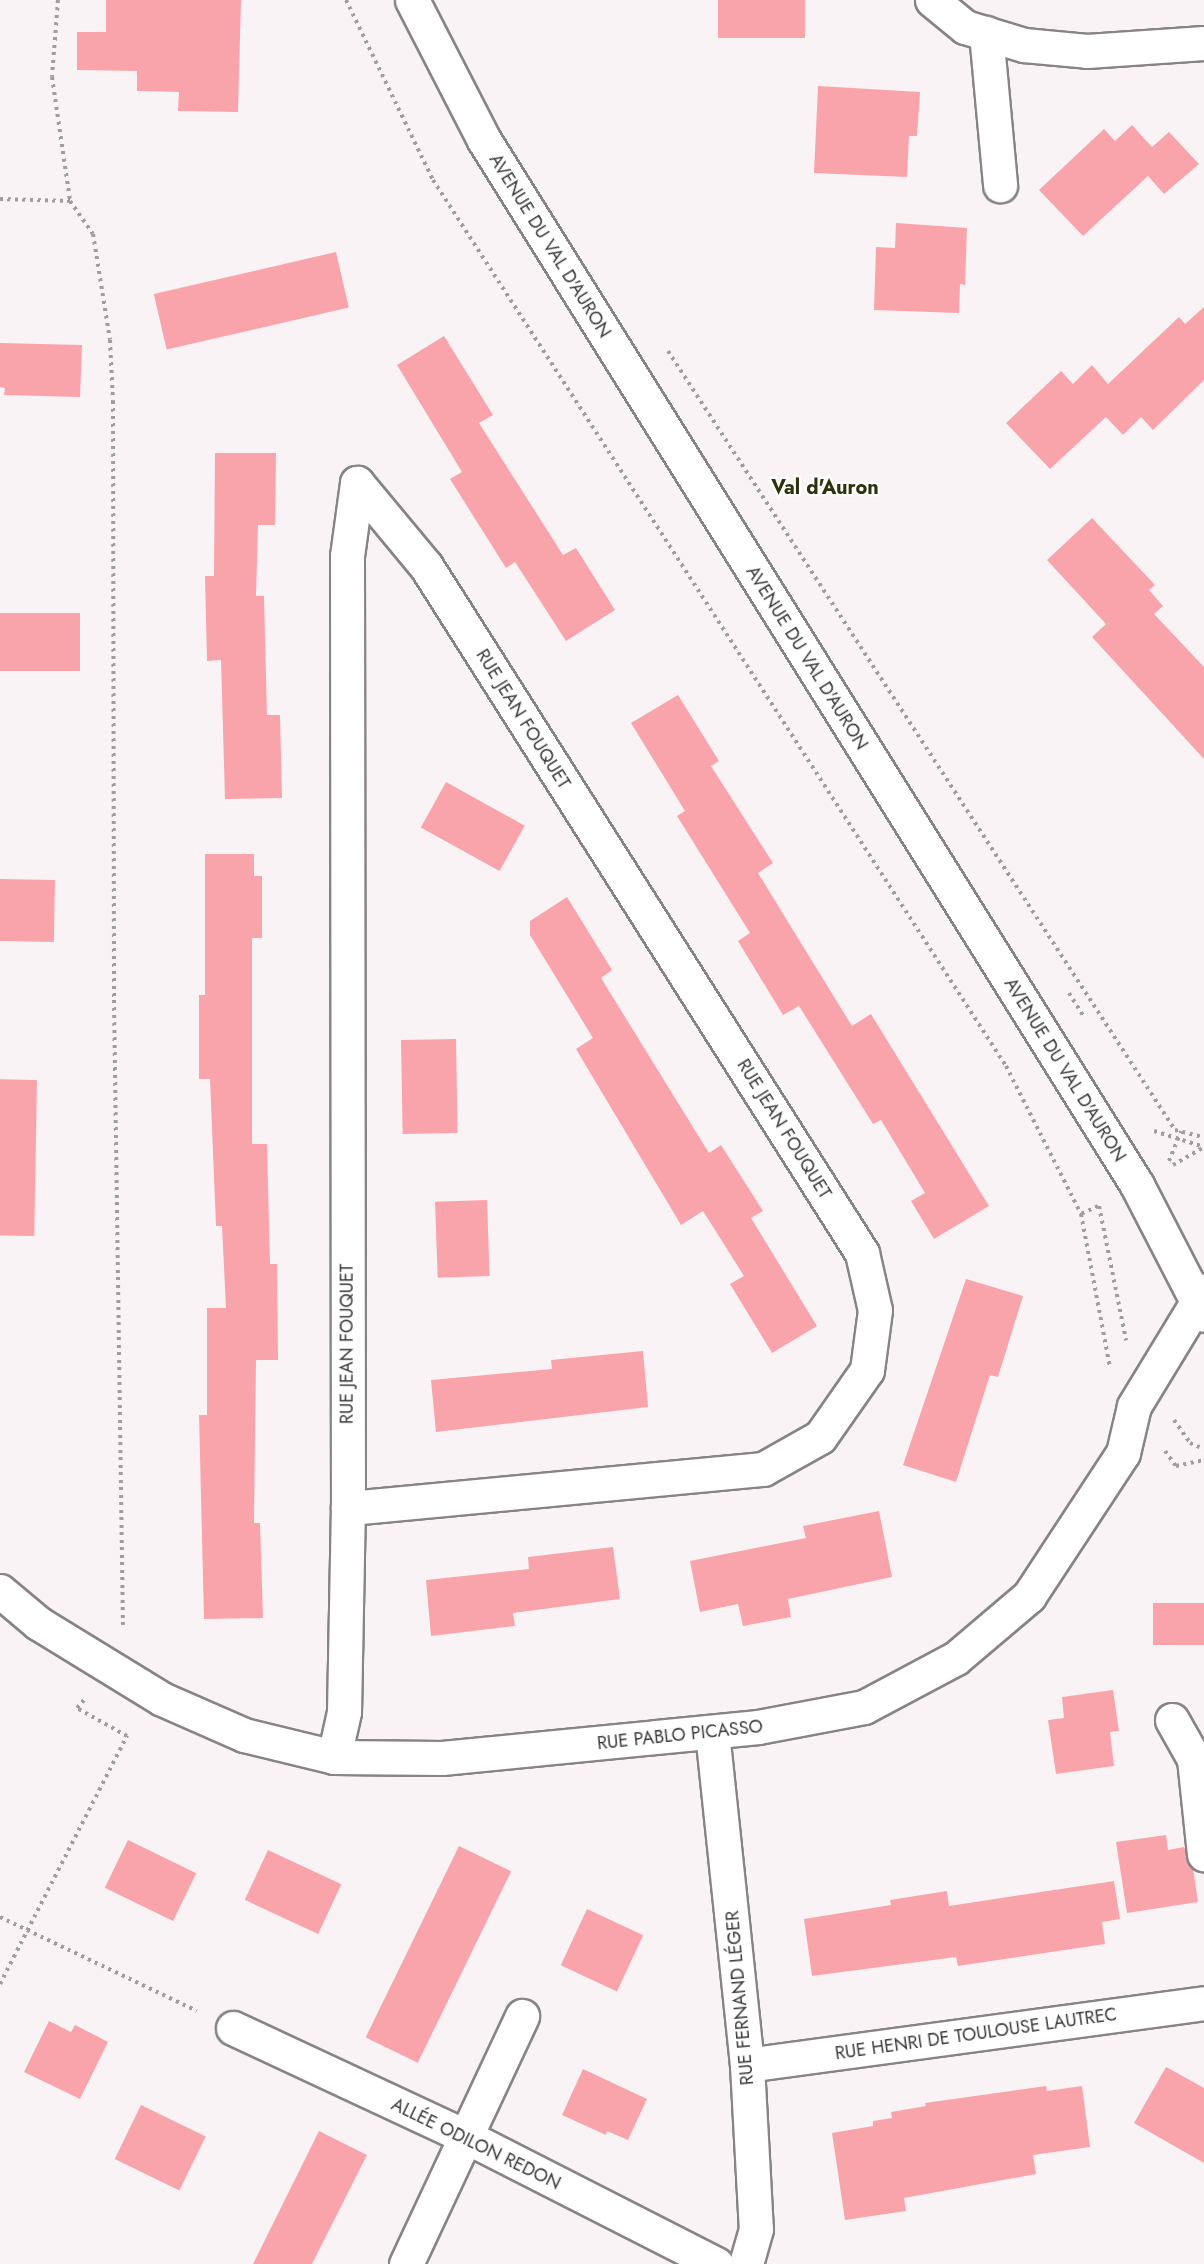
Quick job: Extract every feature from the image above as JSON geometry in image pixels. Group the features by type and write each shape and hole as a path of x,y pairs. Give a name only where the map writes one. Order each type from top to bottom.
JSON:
{"street":[{"name":"AVENUE DU VAL D'AURON","path":"412,0 484,140 1137,1185 1201,1303"},
{"path":"932,0 965,27 1024,45 1087,51 1204,43"},
{"path":"986,33 1000,185"},
{"name":"RUE JEAN FOUQUET","path":"334,1757 344,1712 348,1508 347,556 357,483 426,566 862,1253 875,1310 867,1370 820,1437 763,1469 348,1508"},
{"name":"RUE PABLO PICASSO","path":"0,1591 38,1623 162,1699 244,1735 334,1757 442,1758 787,1724 864,1707 956,1658 1029,1596 1123,1453 1134,1406 1201,1303"},
{"path":"1172,1720 1194,1759 1204,1854"},
{"name":"RUE FERNAND LÉGER","path":"712,1732 747,2065 756,2229 746,2264"},
{"name":"RUE HENRI DE TOULOUSE LAUTREC","path":"747,2065 1204,2003"},
{"path":"406,2264 522,2016"},
{"name":"ALLÉE ODILON REDON","path":"233,2028 466,2137 716,2264"}],"path":[{"path":"0,1984 127,1736 77,1708 108,1668 123,1637 114,1000 113,401 110,340 93,234 70,201 52,77 58,0"},
{"path":"346,0 434,180 1006,1066 1081,1214 1110,1367 1134,1406"},
{"path":"0,200 70,201"},
{"path":"666,348 1174,1130 1204,1137"},
{"path":"1181,1131 1167,1168 1204,1147"},
{"path":"1081,1214 1137,1185"},
{"path":"0,1917 27,1933 233,2028"}],"building":[{"path":"106,0 241,0 238,112 178,111 179,92 137,91 137,71 77,70 77,32 106,32"},
{"path":"718,0 805,0 805,38 718,38"},
{"path":"818,86 920,92 917,136 909,136 907,177 814,173"},
{"path":"1132,125 1152,147 1169,132 1199,164 1164,194 1148,176 1083,236 1039,190 1104,129 1115,141"},
{"path":"896,223 967,228 965,285 960,284 959,313 874,310 876,247 895,248"},
{"path":"336,252 349,308 167,350 154,294"},
{"path":"1204,307 1204,380 1153,430 1141,417 1123,435 1106,417 1050,469 1006,423 1061,371 1073,384 1092,365 1108,384 1179,317 1185,324"},
{"path":"444,336 493,415 479,423 563,555 576,548 615,610 566,641 515,562 506,568 450,479 462,472 397,365"},
{"path":"0,343 82,345 80,397 4,395 5,388 0,387"},
{"path":"215,453 276,453 275,525 258,525 256,596 264,596 267,715 280,715 282,798 225,799 221,660 207,661 205,576 214,576"},
{"path":"1092,518 1155,585 1149,590 1163,606 1154,614 1204,667 1204,759 1092,637 1106,624 1047,560"},
{"path":"0,613 80,613 80,671 0,671"},
{"path":"678,695 719,761 711,766 773,863 758,873 852,1026 871,1014 989,1206 934,1239 911,1201 925,1193 881,1120 873,1124 799,1006 783,1015 738,941 750,933 677,816 685,811 631,723"},
{"path":"446,782 525,826 500,871 421,827"},
{"path":"205,854 254,854 254,876 262,876 262,938 252,938 252,1144 267,1144 270,1264 277,1264 278,1360 256,1360 254,1523 260,1523 263,1618 204,1619 199,1415 207,1415 207,1308 226,1308 222,1226 216,1226 210,1079 199,1079 199,995 205,995"},
{"path":"0,879 55,880 54,942 0,941"},
{"path":"567,897 612,970 601,978 709,1153 721,1145 763,1211 751,1218 817,1326 772,1353 730,1284 744,1276 703,1211 681,1225 576,1049 593,1038 530,935 530,921"},
{"path":"456,1039 458,1133 403,1134 401,1040"},
{"path":"0,1079 37,1080 34,1236 0,1235"},
{"path":"487,1200 490,1276 438,1278 435,1202"},
{"path":"966,1279 1023,1296 998,1377 990,1375 956,1482 903,1465"},
{"path":"643,1351 648,1407 436,1432 431,1380 552,1369 551,1360"},
{"path":"879,1511 892,1577 788,1599 791,1617 743,1626 738,1604 700,1612 690,1561 806,1538 803,1526"},
{"path":"613,1547 620,1599 513,1613 515,1626 431,1636 426,1580 529,1569 528,1557"},
{"path":"1153,1603 1204,1603 1204,1645 1153,1645"},
{"path":"1113,1690 1119,1731 1110,1732 1114,1766 1056,1774 1048,1720 1064,1718 1062,1697"},
{"path":"1166,1835 1168,1850 1184,1847 1193,1868 1198,1902 1127,1913 1116,1842"},
{"path":"128,1840 196,1873 173,1921 105,1888"},
{"path":"459,1846 511,1871 418,2063 366,2037"},
{"path":"268,1850 341,1884 318,1934 245,1900"},
{"path":"1114,1881 1120,1919 1102,1922 1105,1944 958,1966 956,1957 812,1976 804,1919 891,1905 890,1900 947,1891 949,1906"},
{"path":"587,1909 643,1935 617,1991 561,1965"},
{"path":"49,2021 71,2032 75,2025 108,2042 80,2099 24,2072"},
{"path":"1166,2067 1204,2088 1204,2163 1134,2123"},
{"path":"583,2069 647,2099 628,2140 607,2131 606,2135 562,2115"},
{"path":"1046,2086 1047,2091 1082,2086 1090,2147 1033,2155 1036,2174 904,2198 906,2211 845,2220 832,2133 873,2126 873,2121 892,2118 891,2112 926,2106 925,2103"},
{"path":"141,2105 206,2137 179,2190 115,2159"},
{"path":"319,2131 367,2155 312,2264 253,2264"}],"district":[{"name":"Val d'Auron","path":"825,487"}]}
